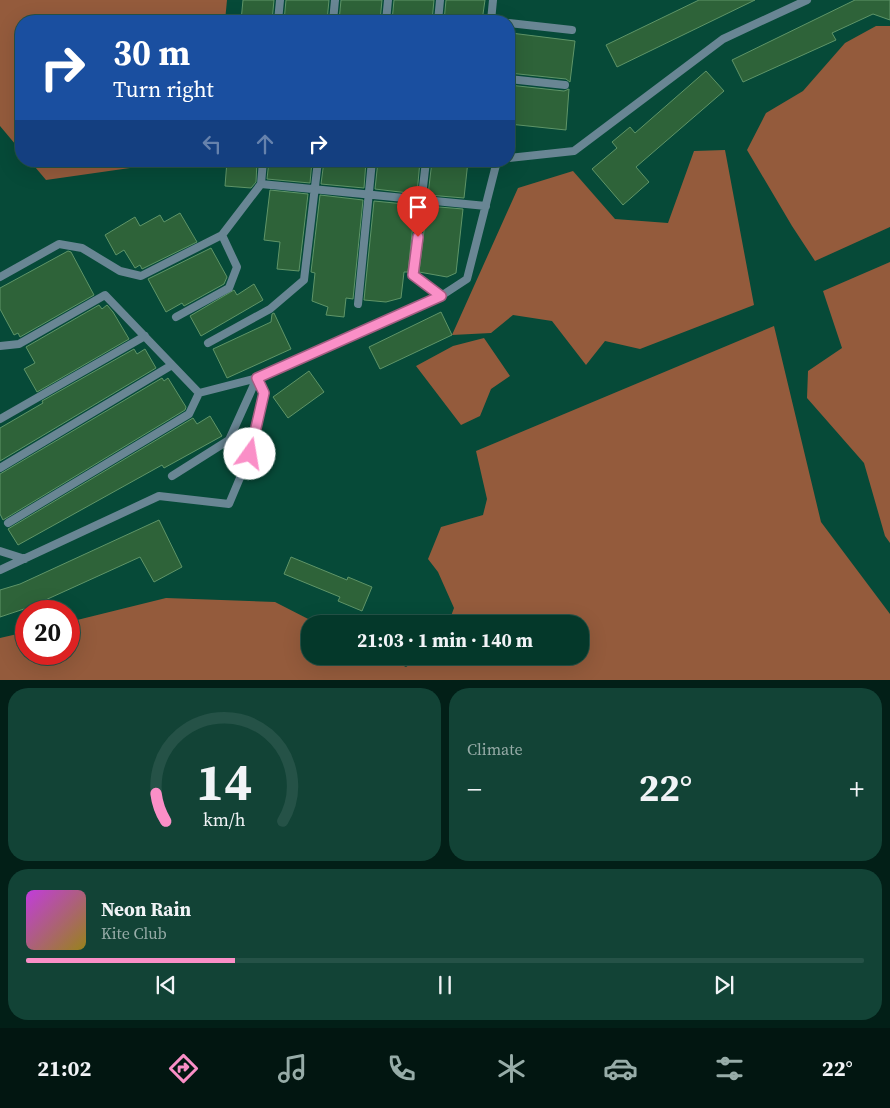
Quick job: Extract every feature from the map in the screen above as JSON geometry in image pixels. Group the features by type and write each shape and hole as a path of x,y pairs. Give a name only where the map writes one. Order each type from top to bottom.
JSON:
{"lane":[{"path":"279,15 280,0"},
{"path":"334,15 335,0"},
{"path":"387,15 388,0"},
{"path":"439,15 440,0"},
{"path":"492,15 493,0"},
{"path":"515,157 574,151 723,38 807,0"},
{"path":"515,24 572,30"},
{"path":"515,80 565,85"},
{"path":"0,276 59,244 82,248 120,271 141,276 222,235 261,184 262,167"},
{"path":"208,343 270,309 304,280 317,167"},
{"path":"358,304 371,167"},
{"path":"425,167 413,275 441,296"},
{"path":"199,393 257,378 441,296 467,279 496,167"},
{"path":"261,184 486,206"},
{"path":"176,317 229,288 237,267 222,235"},
{"path":"0,346 19,344 106,295 199,393"},
{"path":"0,419 145,336"},
{"path":"0,468 172,365"},
{"path":"172,476 229,440 257,378"},
{"path":"0,570 159,496 229,504 250,454 264,393 257,378"},
{"path":"8,522 189,414 199,393"},
{"path":"0,551 25,559"}],"shaded area":[{"path":"0,0 227,0 226,15 15,15 15,144 0,126"},
{"path":"876,26 890,26 890,227 815,261 747,150 766,113 803,91 845,43"},
{"path":"725,150 754,305 640,349 605,341 586,365 552,321 513,315 491,333 452,335 518,188 573,171 615,219 668,223 694,151"},
{"path":"35,167 137,167 46,180"},
{"path":"890,262 890,543 885,536 864,463 807,398 808,371 842,348 823,291"},
{"path":"774,326 821,522 890,614 890,680 0,680 0,638 15,635 15,665 80,665 80,619 166,598 275,602 301,615 301,665 402,665 406,667 409,665 589,665 589,615 451,615 454,608 438,572 428,559 441,527 483,515 487,499 476,451"},
{"path":"484,338 510,376 491,389 480,416 461,425 416,366 453,346"}],"building":[{"path":"243,0 274,0 273,15 242,15"},
{"path":"286,0 329,0 328,15 285,15"},
{"path":"341,0 382,0 381,15 340,15"},
{"path":"394,0 434,0 433,15 393,15"},
{"path":"446,0 485,0 483,15 445,15"},
{"path":"699,0 755,0 617,67 606,45"},
{"path":"855,0 890,0 890,20 873,14 832,33 836,40 743,82 732,60"},
{"path":"515,34 575,41 570,82 566,79 515,74"},
{"path":"706,71 724,91 636,167 649,182 623,205 592,169 617,148 612,142 630,127 635,133"},
{"path":"515,86 564,91 569,89 566,130 515,125"},
{"path":"227,167 257,167 256,182 251,188 225,186"},
{"path":"268,167 311,167 310,183 267,179"},
{"path":"323,167 366,167 364,188 321,184"},
{"path":"377,167 419,167 417,194 375,189"},
{"path":"431,167 467,167 464,198 428,195"},
{"path":"270,190 308,194 299,271 277,269 280,242 264,240"},
{"path":"320,195 363,200 353,299 346,298 344,317 326,315 328,307 312,301 315,273 311,272"},
{"path":"374,201 415,205 408,272 404,272 401,298 386,302 364,300"},
{"path":"427,206 463,209 456,273 447,277 419,272"},
{"path":"180,213 197,242 142,269 140,265 135,268 124,250 116,255 105,235 135,217 140,226 160,215 164,222"},
{"path":"211,248 227,277 224,284 184,306 182,303 166,312 148,279"},
{"path":"68,251 71,252 94,295 20,337 18,333 14,335 0,309 0,288"},
{"path":"254,284 263,300 201,336 190,316 234,290 237,295"},
{"path":"99,305 102,309 107,305 129,339 37,392 24,369 35,363 26,347"},
{"path":"441,312 452,335 380,369 369,347"},
{"path":"274,313 291,349 227,378 213,349 271,322 272,314"},
{"path":"134,349 137,354 145,349 156,368 0,461 0,428 43,403 42,401"},
{"path":"309,371 324,392 288,418 273,397"},
{"path":"162,378 164,381 168,378 186,407 185,410 3,520 0,514 0,474"},
{"path":"210,416 222,436 164,468 162,465 18,545 8,529 193,418 197,424"},
{"path":"159,520 182,567 154,582 140,557 45,600 15,600 15,612 0,617 0,590 20,584"},
{"path":"291,557 347,580 348,577 372,587 362,611 338,601 340,597 284,574"}],"route":[{"path":"250,454 264,393 257,378 441,296 413,275 418,237"}]}
